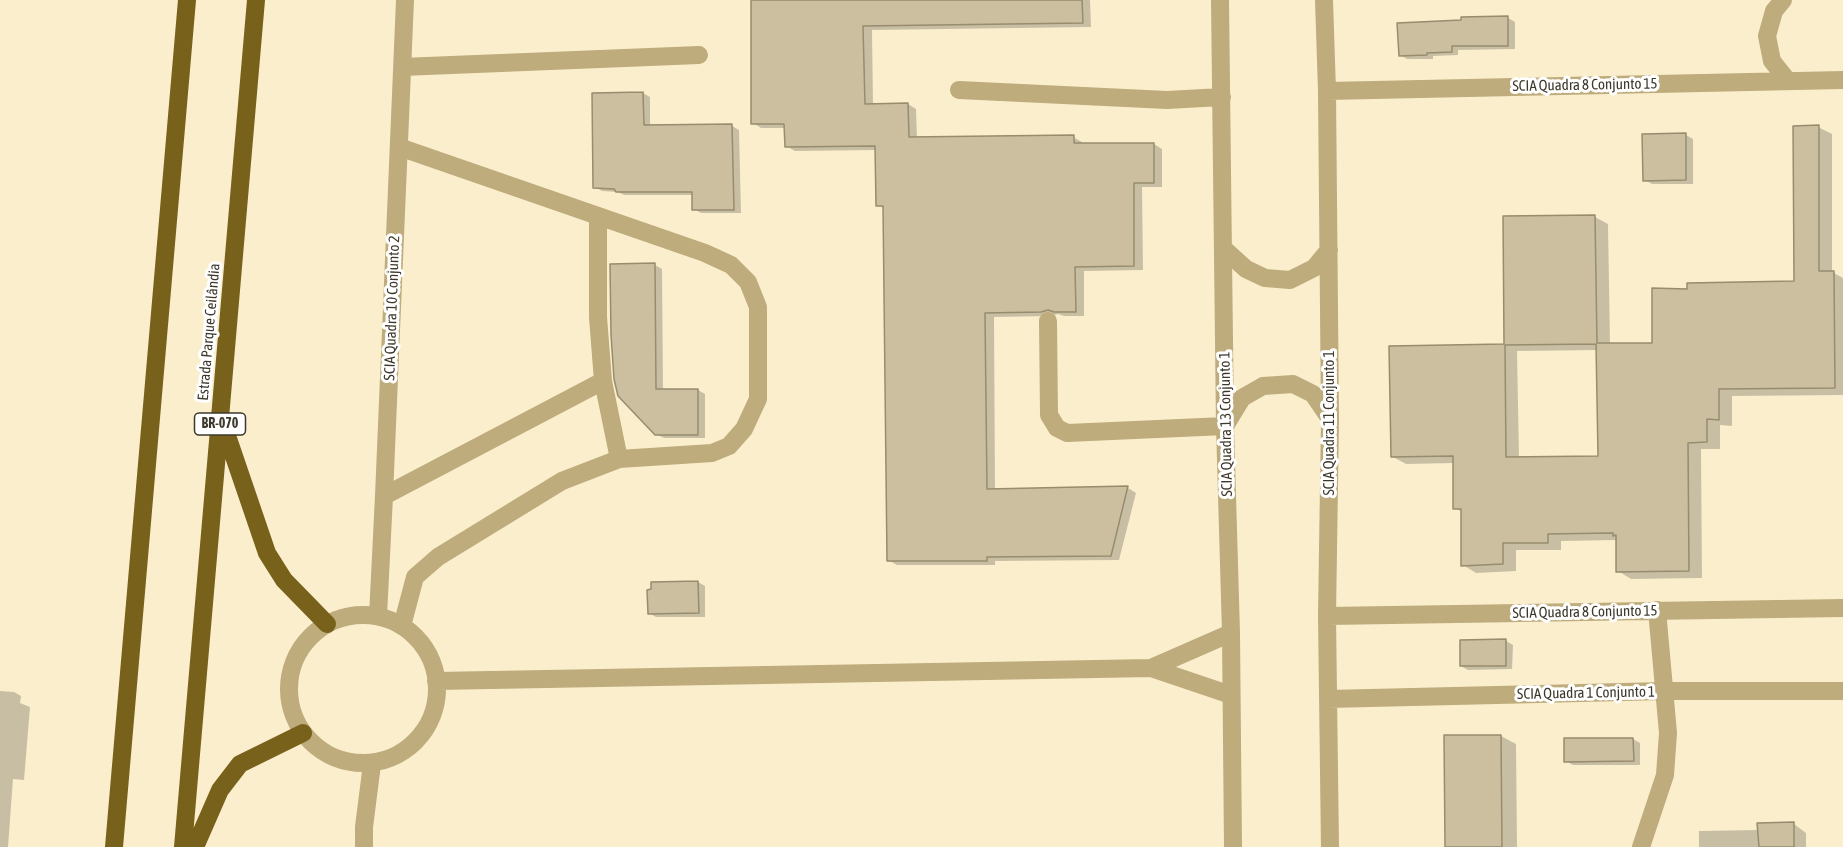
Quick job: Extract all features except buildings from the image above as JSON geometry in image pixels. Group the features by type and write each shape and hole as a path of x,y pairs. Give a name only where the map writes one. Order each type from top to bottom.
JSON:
{"highway":[{"path":"114,847 187,0"},
{"name":"Estrada Parque Ceilândia","path":"183,847 256,0"},
{"path":"220,417 267,553 284,580 327,624"},
{"path":"195,847 220,790 240,764 303,733"}],"street":[{"name":"SCIA Quadra 10 Conjunto 2","path":"378,616 405,0"},
{"name":"SCIA Quadra 13 Conjunto 1","path":"1220,0 1233,847"},
{"name":"SCIA Quadra 11 Conjunto 1","path":"1324,0 1329,250 1330,419 1327,616 1330,847"},
{"path":"1784,0 1774,11 1767,36 1772,61 1788,81"},
{"path":"402,67 699,55"},
{"name":"SCIA Quadra 8 Conjunto 15","path":"1327,91 1843,80"},
{"path":"959,90 1167,100 1222,97"},
{"path":"399,147 705,253 731,265 748,282 758,307 758,399 744,429 729,446 712,453 619,459 562,481 438,557 415,577 402,626"},
{"path":"598,216 598,317 603,381 619,459"},
{"path":"1224,249 1246,269 1265,278 1290,280 1314,268 1329,250"},
{"path":"1048,321 1049,415 1057,428 1067,433 1225,426 1242,398 1263,386 1293,384 1313,394 1330,419"},
{"path":"384,496 603,381"},
{"name":"SCIA Quadra 8 Conjunto 15","path":"1327,616 1843,609"},
{"path":"1641,847 1665,775 1668,733 1657,610"},
{"path":"351,615 378,616 402,626 422,643 434,667 437,693 434,712 425,730 413,745 399,755 372,764 345,761 319,749 303,733 290,705 290,673 303,644 327,624 351,615"},
{"path":"1151,668 1231,633"},
{"path":"436,681 1151,668 1231,695"},
{"name":"SCIA Quadra 1 Conjunto 1","path":"1328,699 1665,691 1843,691"},
{"path":"364,847 364,827 372,764"}]}
